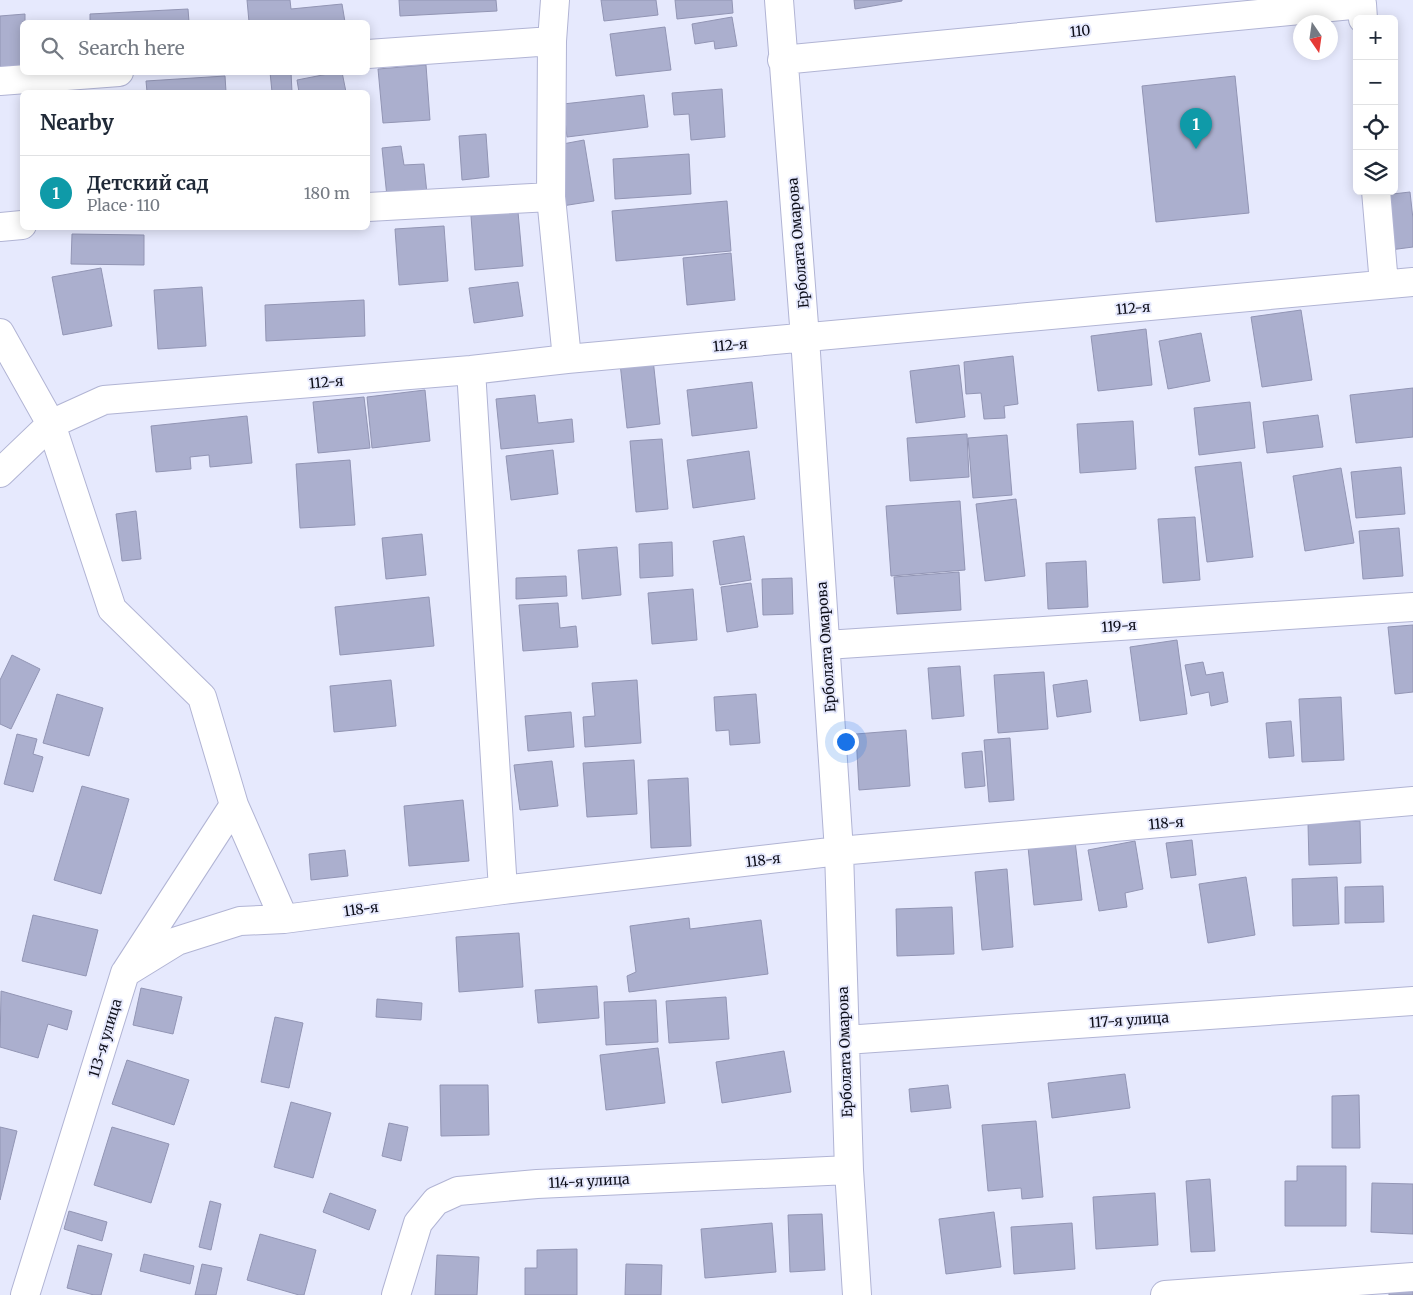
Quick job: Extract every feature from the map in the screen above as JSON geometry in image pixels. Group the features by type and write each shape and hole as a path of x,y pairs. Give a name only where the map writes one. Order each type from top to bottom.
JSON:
{"street":[{"path":"555,0 552,41 551,197 567,359"},
{"name":"Ерболата Омарова","path":"779,0 782,60 805,338 839,851 849,1170 857,1295"},
{"name":"110","path":"782,60 1362,4 1363,15"},
{"path":"370,54 552,41"},
{"path":"0,81 79,75"},
{"path":"1376,195 1384,284"},
{"path":"370,207 551,197"},
{"path":"0,227 20,225"},
{"name":"112-я","path":"0,473 51,424 104,400 471,370 567,359 1413,282"},
{"path":"0,333 51,424 112,609 202,697 234,805 284,919"},
{"path":"471,370 503,890"},
{"name":"119-я","path":"826,645 1413,607"},
{"name":"118-я","path":"125,973 177,941 240,921 284,919 503,890 839,851 1413,801"},
{"name":"113-я улица","path":"25,1295 125,973 234,805"},
{"name":"117-я улица","path":"845,1040 1413,1001"},
{"name":"114-я улица","path":"396,1295 418,1223 436,1201 458,1191 537,1184 849,1170"},
{"path":"1165,1295 1413,1277"}],"building":[{"path":"247,0 290,0 291,9 342,4 345,20 249,20"},
{"path":"399,0 496,0 497,11 400,16"},
{"path":"601,0 656,0 658,15 604,21"},
{"path":"675,0 732,0 733,13 677,19"},
{"path":"854,0 902,0 902,1 855,9"},
{"path":"188,9 189,20 90,20 90,14"},
{"path":"25,14 25,20 20,20 20,67 0,68 0,16"},
{"path":"732,17 737,46 715,49 714,41 695,44 692,24"},
{"path":"665,27 671,70 616,76 610,34"},
{"path":"426,65 430,120 383,123 378,69"},
{"path":"270,75 291,75 292,90 272,90"},
{"path":"323,75 343,75 346,90 299,90 297,80"},
{"path":"225,76 226,90 147,90 146,81"},
{"path":"1235,76 1249,213 1156,222 1142,86"},
{"path":"722,89 725,137 691,140 689,114 674,115 672,93"},
{"path":"644,95 648,127 567,137 563,104"},
{"path":"486,134 489,177 462,180 459,136"},
{"path":"584,140 594,201 562,206 552,146"},
{"path":"401,146 404,165 424,164 427,194 387,197 382,148"},
{"path":"689,154 691,194 615,199 613,159"},
{"path":"1410,192 1413,219 1413,247 1390,250 1384,195 1398,195 1398,193"},
{"path":"727,201 731,251 616,261 612,211"},
{"path":"518,212 523,266 475,270 471,216"},
{"path":"444,226 448,281 399,285 395,229"},
{"path":"72,234 144,235 144,265 71,264"},
{"path":"731,253 735,300 687,305 683,258"},
{"path":"101,268 112,326 63,335 52,277"},
{"path":"518,282 523,316 474,323 469,288"},
{"path":"202,287 206,346 158,349 154,290"},
{"path":"364,300 365,336 266,341 265,305"},
{"path":"1301,310 1312,380 1262,387 1251,317"},
{"path":"1146,329 1152,385 1098,391 1091,336"},
{"path":"1201,333 1210,381 1168,389 1159,341"},
{"path":"1013,356 1018,404 1004,406 1005,418 984,419 981,393 966,394 964,362"},
{"path":"653,359 660,424 627,428 620,363"},
{"path":"959,365 965,417 916,423 910,371"},
{"path":"752,382 757,428 692,436 687,390"},
{"path":"1413,388 1413,437 1356,443 1350,395"},
{"path":"425,390 430,441 372,448 367,397"},
{"path":"535,395 538,423 572,419 574,442 501,449 496,399"},
{"path":"364,397 370,448 318,453 313,402"},
{"path":"1250,402 1255,448 1199,455 1194,408"},
{"path":"1318,415 1323,447 1267,453 1263,422"},
{"path":"247,416 252,463 210,467 209,455 190,457 191,469 156,472 151,426"},
{"path":"1133,421 1136,469 1080,473 1077,424"},
{"path":"967,434 969,477 910,481 907,438"},
{"path":"1007,435 1012,495 973,498 968,438"},
{"path":"662,439 668,509 636,512 630,441"},
{"path":"553,450 558,494 511,500 506,456"},
{"path":"749,451 755,499 693,508 687,460"},
{"path":"350,460 355,525 300,528 296,464"},
{"path":"1241,462 1253,557 1207,562 1195,467"},
{"path":"1401,467 1405,514 1356,518 1351,472"},
{"path":"1341,468 1354,543 1305,551 1293,476"},
{"path":"1016,499 1025,576 985,581 976,504"},
{"path":"960,501 965,570 891,576 886,506"},
{"path":"136,511 141,559 122,561 116,514"},
{"path":"1195,517 1200,580 1163,583 1158,519"},
{"path":"1399,528 1403,576 1363,579 1359,531"},
{"path":"422,534 426,575 386,579 382,538"},
{"path":"744,536 751,580 720,585 713,541"},
{"path":"672,542 673,576 640,578 639,544"},
{"path":"617,547 621,595 582,599 578,550"},
{"path":"1086,561 1088,607 1048,609 1046,563"},
{"path":"959,572 961,610 897,614 894,577"},
{"path":"566,576 567,596 516,599 516,578"},
{"path":"792,578 793,614 763,615 762,579"},
{"path":"751,583 758,627 727,632 721,587"},
{"path":"693,589 697,640 652,644 648,593"},
{"path":"429,597 434,646 340,655 335,607"},
{"path":"558,603 560,628 576,626 578,647 523,651 519,605"},
{"path":"1413,625 1413,692 1395,694 1388,627"},
{"path":"1177,640 1187,714 1140,721 1130,647"},
{"path":"12,655 40,669 11,729 0,724 0,680"},
{"path":"1203,662 1206,675 1223,672 1228,702 1211,706 1209,692 1191,696 1185,665"},
{"path":"960,666 964,716 932,719 928,668"},
{"path":"1044,672 1048,729 998,733 994,675"},
{"path":"391,680 396,726 334,732 330,686"},
{"path":"637,680 641,743 585,747 583,717 595,716 592,683"},
{"path":"1087,680 1091,712 1057,717 1053,685"},
{"path":"57,694 103,708 89,756 43,743"},
{"path":"756,694 760,743 730,745 729,730 716,731 714,697"},
{"path":"1341,697 1344,760 1302,762 1299,699"},
{"path":"571,712 574,747 528,751 525,716"},
{"path":"1291,721 1294,756 1269,758 1266,723"},
{"path":"906,730 910,786 859,790 856,734"},
{"path":"17,734 37,739 33,754 43,757 33,792 4,784"},
{"path":"1010,738 1014,800 989,802 984,740"},
{"path":"982,751 985,786 965,788 962,753"},
{"path":"634,760 637,814 587,817 583,763"},
{"path":"552,761 558,806 520,810 514,765"},
{"path":"688,778 691,846 651,848 648,780"},
{"path":"82,786 129,799 101,894 54,880"},
{"path":"463,800 469,861 409,866 404,806"},
{"path":"1360,821 1361,863 1309,865 1308,823"},
{"path":"1192,840 1196,875 1171,878 1166,843"},
{"path":"1075,841 1082,900 1034,905 1028,847"},
{"path":"1135,841 1143,889 1125,893 1127,907 1099,911 1088,850"},
{"path":"345,850 348,876 311,880 309,854"},
{"path":"1007,869 1013,947 982,950 975,872"},
{"path":"1246,877 1255,935 1208,943 1199,884"},
{"path":"1337,877 1339,924 1293,926 1292,879"},
{"path":"1383,886 1384,922 1345,923 1345,887"},
{"path":"952,907 954,954 897,956 896,909"},
{"path":"33,915 98,930 86,976 22,961"},
{"path":"689,918 690,929 761,920 768,974 629,992 627,976 636,972 630,926"},
{"path":"519,933 523,987 459,992 456,937"},
{"path":"597,986 599,1018 538,1023 535,990"},
{"path":"141,988 182,997 173,1034 133,1025"},
{"path":"1,991 72,1011 67,1030 48,1024 38,1058 0,1047"},
{"path":"726,997 729,1039 669,1043 666,1001"},
{"path":"377,999 422,1003 421,1020 376,1017"},
{"path":"656,1000 658,1042 606,1045 604,1002"},
{"path":"275,1017 303,1023 289,1088 261,1082"},
{"path":"658,1048 665,1103 606,1110 600,1055"},
{"path":"784,1051 791,1092 722,1103 716,1062"},
{"path":"127,1060 189,1080 174,1125 112,1104"},
{"path":"1125,1074 1130,1108 1052,1118 1048,1083"},
{"path":"440,1085 488,1085 489,1135 441,1136"},
{"path":"948,1085 951,1108 911,1112 909,1089"},
{"path":"1359,1095 1360,1148 1332,1148 1332,1096"},
{"path":"291,1102 331,1113 313,1178 274,1167"},
{"path":"1036,1121 1043,1197 1022,1199 1021,1188 988,1191 982,1125"},
{"path":"389,1123 408,1127 401,1161 382,1156"},
{"path":"0,1127 17,1131 0,1200"},
{"path":"112,1127 169,1144 151,1203 94,1185"},
{"path":"1297,1166 1346,1166 1346,1226 1285,1226 1285,1181 1297,1181"},
{"path":"1210,1179 1215,1251 1191,1252 1186,1181"},
{"path":"1372,1183 1413,1184 1413,1234 1371,1232"},
{"path":"330,1193 376,1210 369,1230 323,1212"},
{"path":"1155,1193 1158,1245 1096,1249 1093,1197"},
{"path":"210,1201 221,1204 211,1250 199,1247"},
{"path":"69,1211 107,1222 102,1241 64,1229"},
{"path":"994,1212 1001,1267 946,1274 939,1219"},
{"path":"822,1214 825,1270 790,1272 788,1215"},
{"path":"772,1223 776,1272 705,1278 701,1229"},
{"path":"1072,1223 1075,1269 1014,1274 1011,1227"},
{"path":"260,1234 316,1250 304,1295 247,1280"},
{"path":"78,1245 112,1254 101,1295 67,1288"},
{"path":"577,1249 577,1295 525,1295 525,1268 537,1268 537,1250"},
{"path":"144,1254 194,1266 190,1284 140,1271"},
{"path":"437,1255 479,1257 477,1295 435,1295"},
{"path":"202,1264 222,1268 216,1295 195,1295"},
{"path":"626,1264 662,1265 661,1295 625,1295"},
{"path":"1389,1289 1413,1290 1413,1295 1389,1295"}],"place":[{"name":"Детский сад","path":"1196,149"}]}
